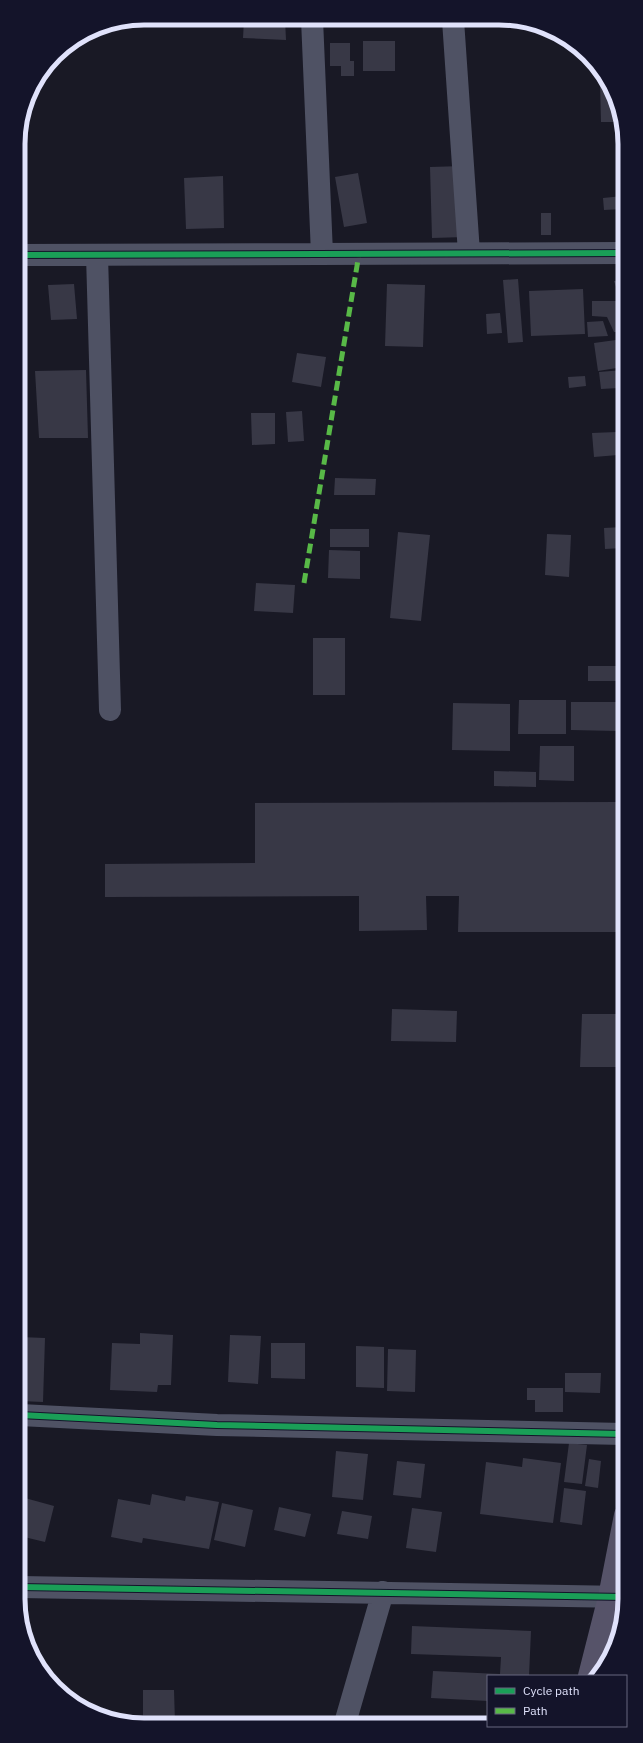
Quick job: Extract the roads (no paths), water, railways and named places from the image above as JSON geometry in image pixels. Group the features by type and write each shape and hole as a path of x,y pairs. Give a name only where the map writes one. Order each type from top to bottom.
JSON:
{"main road":[{"path":"588,1675 617,1597 618,1587"}],"street":[{"path":"312,25 322,254"},
{"path":"453,25 470,253"},
{"path":"25,255 618,253"},
{"path":"97,255 110,710"},
{"path":"25,1415 217,1425 618,1434"},
{"path":"25,1587 617,1597"},
{"path":"346,1718 383,1592"}]}
